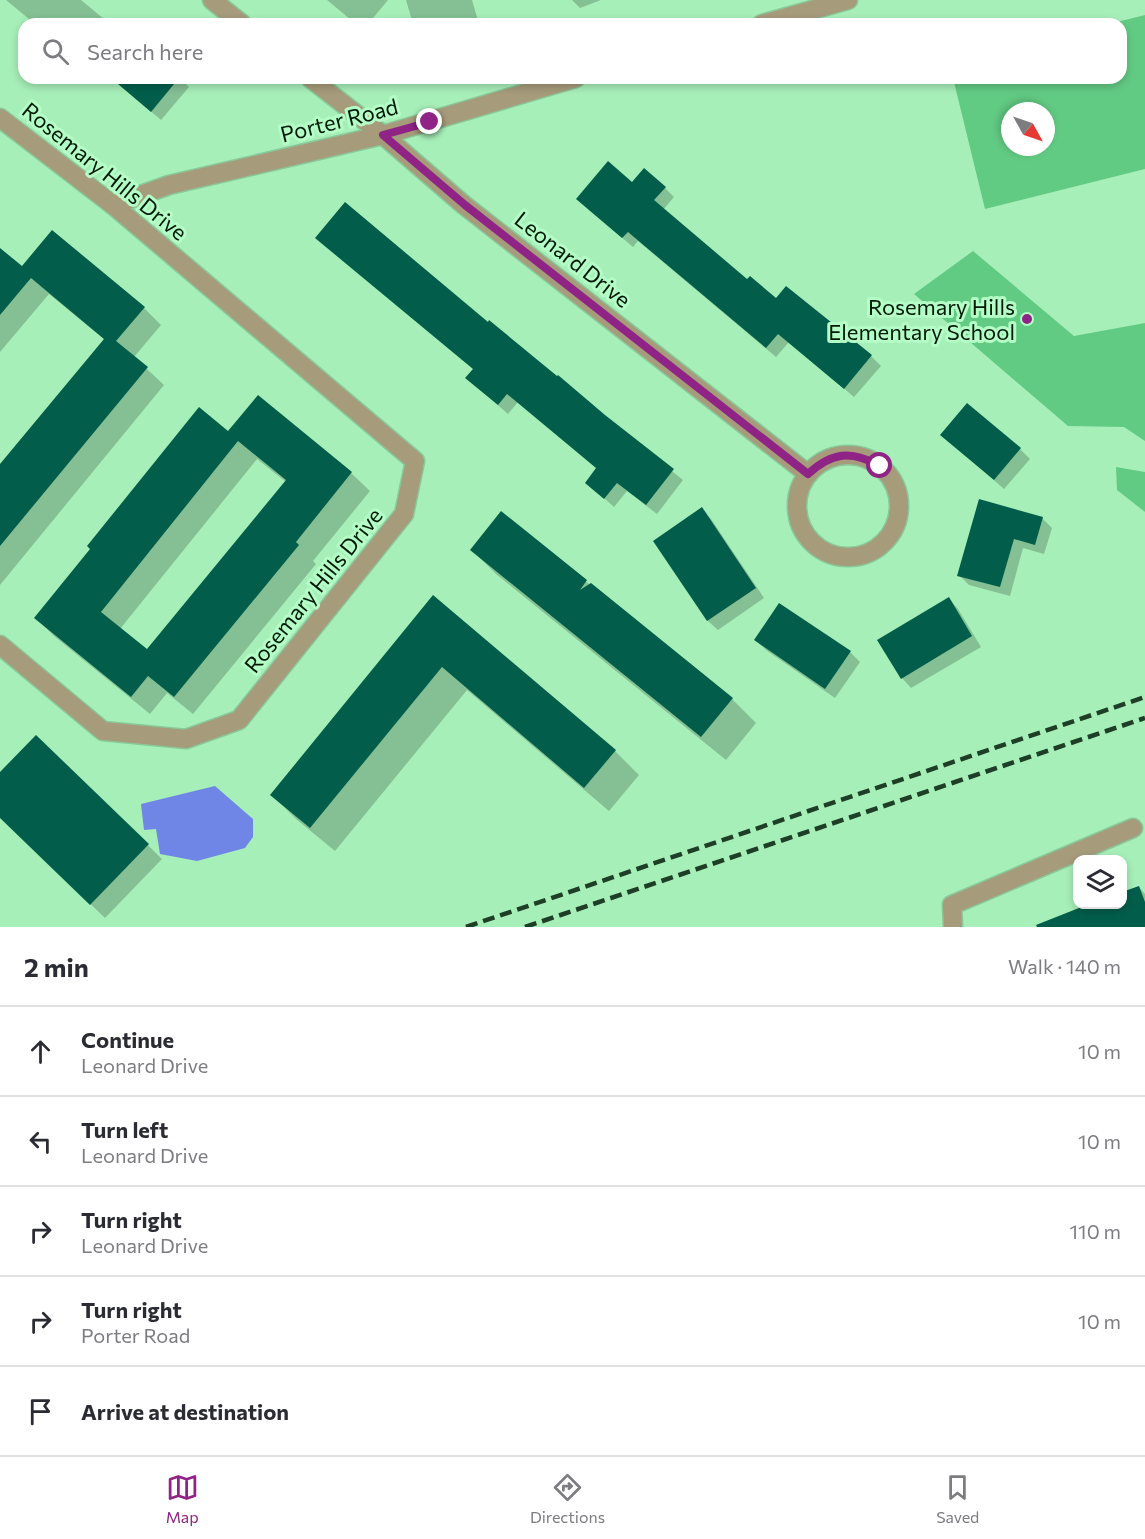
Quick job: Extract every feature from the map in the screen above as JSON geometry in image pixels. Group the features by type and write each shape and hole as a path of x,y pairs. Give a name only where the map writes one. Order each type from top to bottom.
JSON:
{"street":[{"path":"212,0 234,18"},
{"path":"774,18 799,6 848,0"},
{"name":"Leonard Drive","path":"318,84 383,135 465,205 808,474"},
{"name":"Porter Road","path":"113,205 169,185 383,135 556,84"},
{"name":"Rosemary Hills Drive","path":"0,118 113,205 415,461 404,514 239,720 186,739 103,731 0,645"},
{"path":"850,455 866,458 880,466 891,478 897,493 899,509 895,525 887,538 875,549 861,556 845,557 829,554 815,546 805,534 798,519 797,504 800,488 808,474 820,463 835,457 850,455"},
{"path":"953,927 952,905 1133,828"}],"green space":[{"path":"1145,15 1145,169 985,209 954,84 1127,84 1127,20"},
{"path":"973,251 1074,336 1145,323 1145,441 1124,427 1068,426 914,294"},
{"path":"1116,467 1145,472 1145,512 1117,490"}],"water":[{"path":"215,786 253,819 253,837 245,848 197,861 160,854 156,829 144,830 141,804"}],"building":[{"path":"118,84 174,84 151,112"},
{"path":"608,161 632,182 644,168 666,187 654,200 747,279 750,276 776,298 786,286 872,355 844,389 778,334 766,348 628,232 622,238 576,199"},
{"path":"345,202 488,322 489,320 674,469 646,505 617,483 604,499 585,483 596,468 507,394 498,405 465,378 473,369 315,238"},
{"path":"52,230 145,307 116,341 148,367 0,546 0,464 104,339 31,278 0,315 0,248 22,266"},
{"path":"258,395 352,472 296,542 299,545 174,697 148,676 131,697 34,618 90,549 87,546 199,407 228,431","holes":["238,441 286,480 147,649 101,612"]},
{"path":"967,403 1021,448 994,480 940,435"},
{"path":"979,499 1043,517 1035,545 1014,539 1000,587 957,576"},
{"path":"702,507 756,588 707,621 653,541"},
{"path":"501,511 587,580 580,590 591,583 733,698 701,737 470,550"},
{"path":"433,595 616,750 584,788 442,667 310,828 270,795"},
{"path":"949,597 972,636 901,679 877,640"},
{"path":"779,603 851,651 825,689 754,640"},
{"path":"36,735 149,844 90,905 0,818 0,772"},
{"path":"1139,886 1145,902 1145,927 1037,927 1036,925 1076,909 1127,909 1127,890"}],"railway":[{"path":"466,927 1145,697"},
{"path":"525,927 1145,718"}],"place":[{"name":"Rosemary Hills Elementary School","path":"1027,319"}],"route":[{"path":"430,122 383,135 465,205 808,474 820,463 835,457 850,455 866,458 880,466"}]}
